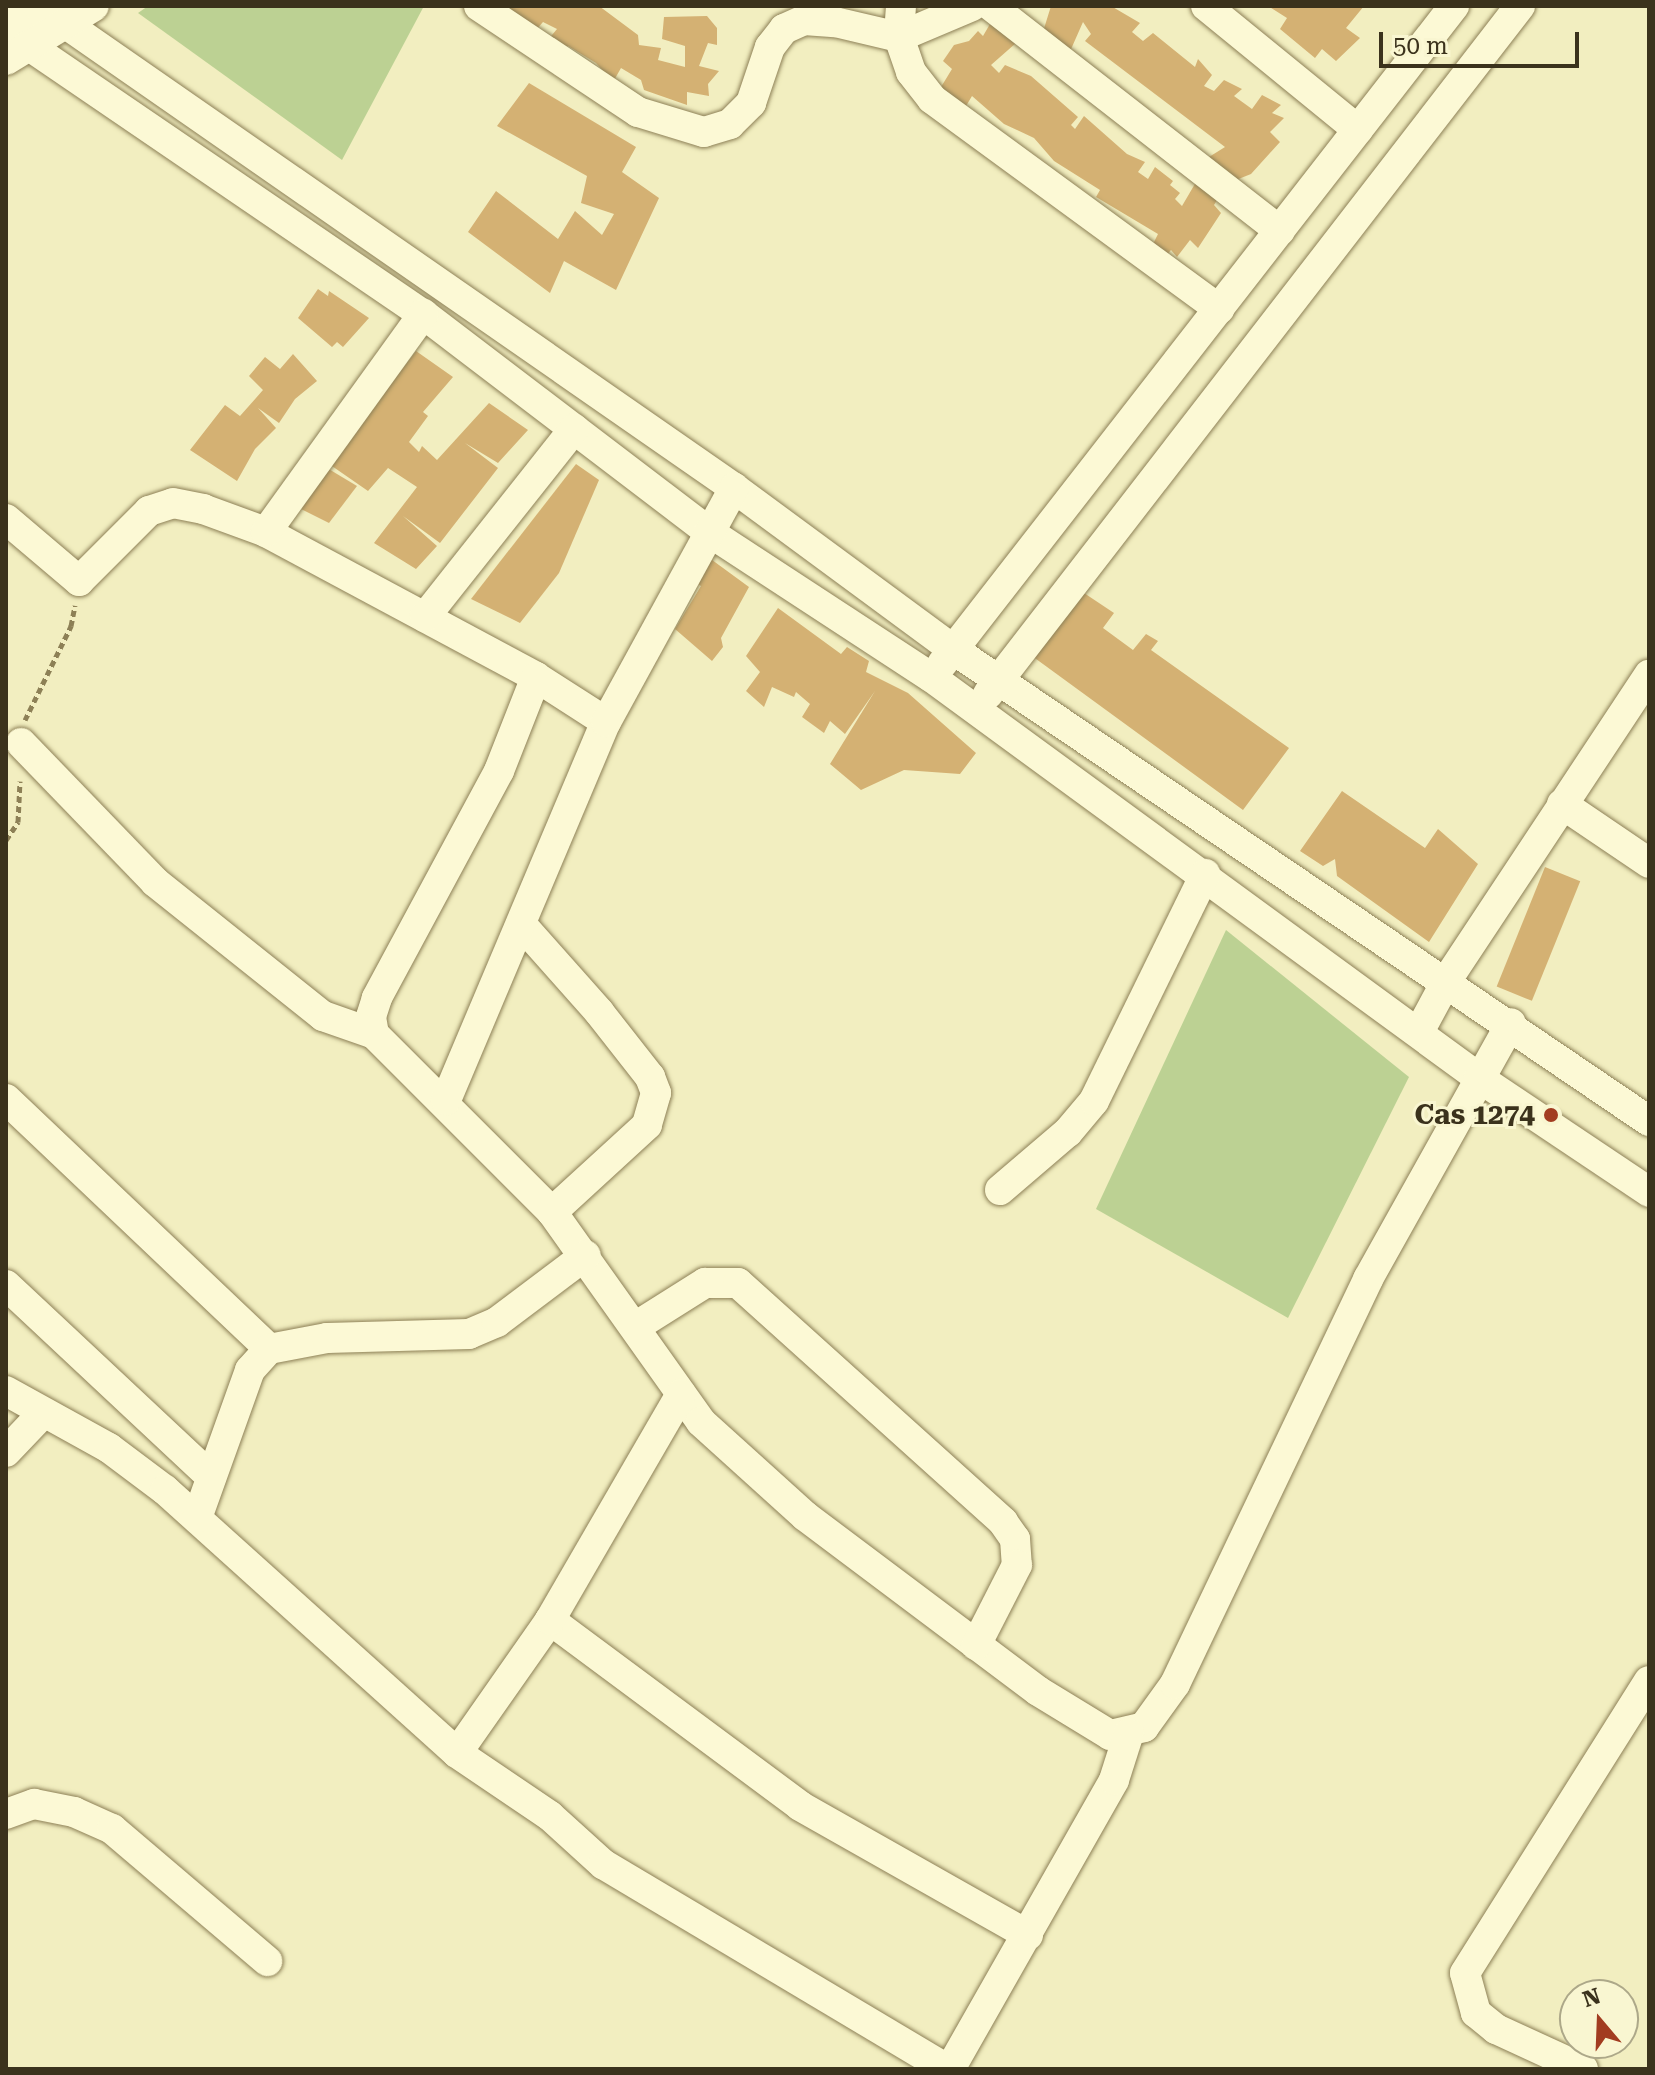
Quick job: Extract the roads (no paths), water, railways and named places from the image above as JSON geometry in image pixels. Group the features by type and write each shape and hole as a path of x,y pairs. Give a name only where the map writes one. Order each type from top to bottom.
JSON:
{"street":[{"path":"12,6 66,24 734,488 954,650 1511,1023 1649,1121"},
{"path":"17,53 94,6"},
{"path":"479,6 638,112 704,132 730,124 751,103 770,47 784,29 806,13 899,37 972,6"},
{"path":"901,6 899,37 911,72 932,99 1219,309"},
{"path":"991,6 1280,231"},
{"path":"1206,6 1358,130"},
{"path":"931,677 1454,6"},
{"path":"976,709 1520,6"},
{"path":"6,11 17,53 423,314 709,532 931,677 1205,874 1479,1078 1649,1192"},
{"path":"266,532 423,314"},
{"path":"425,617 574,429"},
{"path":"446,1100 606,722 734,488"},
{"path":"6,519 79,581 149,511 173,503 266,532 536,677 606,722"},
{"path":"1419,1032 1447,980 1649,675"},
{"path":"374,1034 371,1017 377,998 499,771 536,677"},
{"path":"21,743 155,882 323,1016 374,1034 446,1100 552,1212 586,1255 701,1422 805,1516 976,1645 1110,1735 1129,1733 1144,1727 1175,1684 1368,1279 1511,1023"},
{"path":"1562,804 1649,863"},
{"path":"1000,1190 1068,1132 1094,1101 1205,874"},
{"path":"521,924 599,1012 650,1077 656,1093 647,1125 552,1212"},
{"path":"6,1099 269,1349"},
{"path":"197,1518 250,1370 269,1349 327,1338 469,1334 497,1322 586,1255"},
{"path":"635,1327 705,1283 738,1283 1003,1522 1015,1539 1017,1565 976,1645"},
{"path":"6,1285 211,1477"},
{"path":"6,1391 109,1448 197,1518 457,1753 550,1816 603,1864 949,2069 1114,1780 1129,1733"},
{"path":"457,1753 550,1620 681,1394"},
{"path":"6,1452 43,1413"},
{"path":"550,1620 800,1806 1028,1935"},
{"path":"1583,2069 1496,2029 1476,2013 1465,1973 1649,1681"},
{"path":"6,1814 34,1804 74,1812 112,1829 267,1961"}],"place":[{"name":"Cas 1274","path":"1551,1115"}]}
